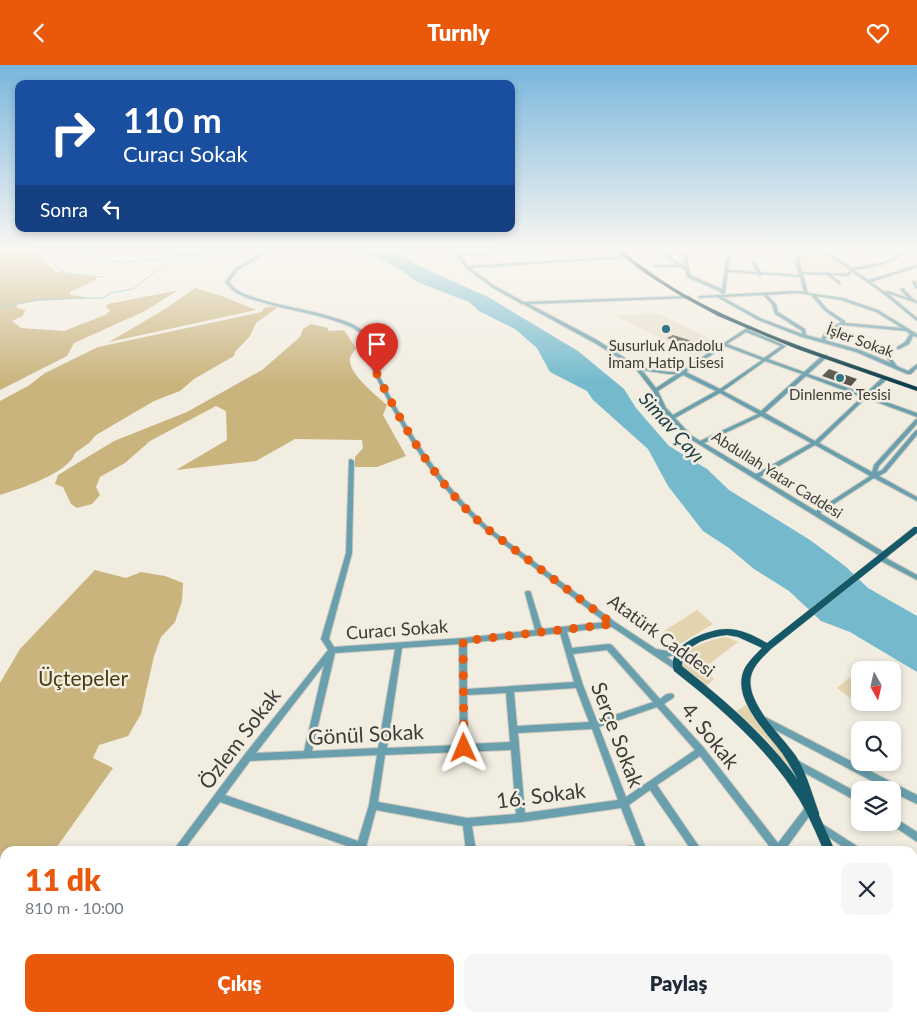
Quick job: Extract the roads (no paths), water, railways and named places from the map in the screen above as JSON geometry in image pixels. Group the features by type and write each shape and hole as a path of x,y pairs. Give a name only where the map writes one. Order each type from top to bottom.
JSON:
{"highway":[{"path":"683,294 748,328 917,389"},
{"path":"694,294 789,337 917,383"}],"main road":[{"path":"812,810 794,763 751,704 746,692 746,677 755,661 768,647 805,620 917,529"},
{"path":"677,668 676,659 680,651 706,636 734,633 768,647"},
{"name":"Atatürk Caddesi","path":"677,668 687,681 741,721 772,753 812,810 827,846"}],"street":[{"name":"Atatürk Caddesi","path":"240,294 326,315 360,330 368,343 370,358 395,411 418,449 466,511 613,624 677,668"},
{"name":"Abdullah Yatar Caddesi","path":"506,294 595,341 637,367 672,418 689,436 882,558 917,578"},
{"path":"700,297 723,294 779,294"},
{"name":"İşler Sokak","path":"764,294 774,305 776,313 804,330 804,336 858,351 909,373 917,365"},
{"path":"809,294 826,310 841,318 844,322 842,324"},
{"path":"811,294 854,302 877,311 915,335 899,348"},
{"path":"886,294 917,320"},
{"path":"894,294 917,302"},
{"path":"906,294 912,300"},
{"path":"717,296 759,319 804,336"},
{"path":"522,303 688,297"},
{"path":"823,340 827,331 842,324 908,330"},
{"path":"655,391 748,328 784,346 720,391 672,418"},
{"path":"723,345 917,415"},
{"path":"884,352 895,367"},
{"path":"700,443 761,414 825,356"},
{"path":"637,367 668,373 683,373 720,391 917,499"},
{"path":"755,477 816,443 885,378"},
{"path":"873,475 876,466 917,421"},
{"path":"815,514 873,475 884,471 917,431"},
{"path":"307,755 332,650 325,639 348,553 351,461"},
{"path":"528,593 540,633"},
{"name":"Curacı Sokak","path":"332,650 463,641 613,624"},
{"name":"Serçe Sokak","path":"563,631 579,685 640,846"},
{"path":"463,641 464,748"},
{"path":"361,846 372,805 399,646"},
{"name":"4. Sokak","path":"569,651 608,647 701,751 775,846"},
{"name":"Özlem Sokak","path":"182,846 248,757 332,650"},
{"path":"654,652 667,654 680,651"},
{"path":"464,692 579,685"},
{"path":"510,690 522,818"},
{"path":"514,730 595,725 660,703 670,696"},
{"path":"763,719 917,799"},
{"name":"Gönül Sokak","path":"248,757 515,746"},
{"name":"16. Sokak","path":"372,805 466,822 522,818 624,803 701,751"},
{"path":"794,763 851,794"},
{"path":"652,785 694,846"},
{"path":"219,797 352,846"},
{"path":"783,846 812,810"},
{"path":"466,822 470,846"},
{"path":"901,826 917,837"},
{"path":"820,827 849,846"}],"water":[{"path":"447,294 481,294 578,351 624,389 636,408 669,446 707,469 729,490 810,540 845,566 868,588 917,616 917,672 850,632 821,621 789,591 754,569 729,548 703,531 668,486 648,449 593,400 587,391 550,372 537,348 515,329 479,311 469,302"}],"waterway":[{"path":"0,307 42,299 103,298 110,294"}],"place":[{"name":"Susurluk Anadolu İmam Hatip Lisesi","path":"666,329"},
{"name":"Dinlenme Tesisi","path":"840,378"}],"water label":[{"name":"Simav Çayı","path":"672,427"}],"park label":[{"name":"Üçtepeler","path":"83,679"}]}
